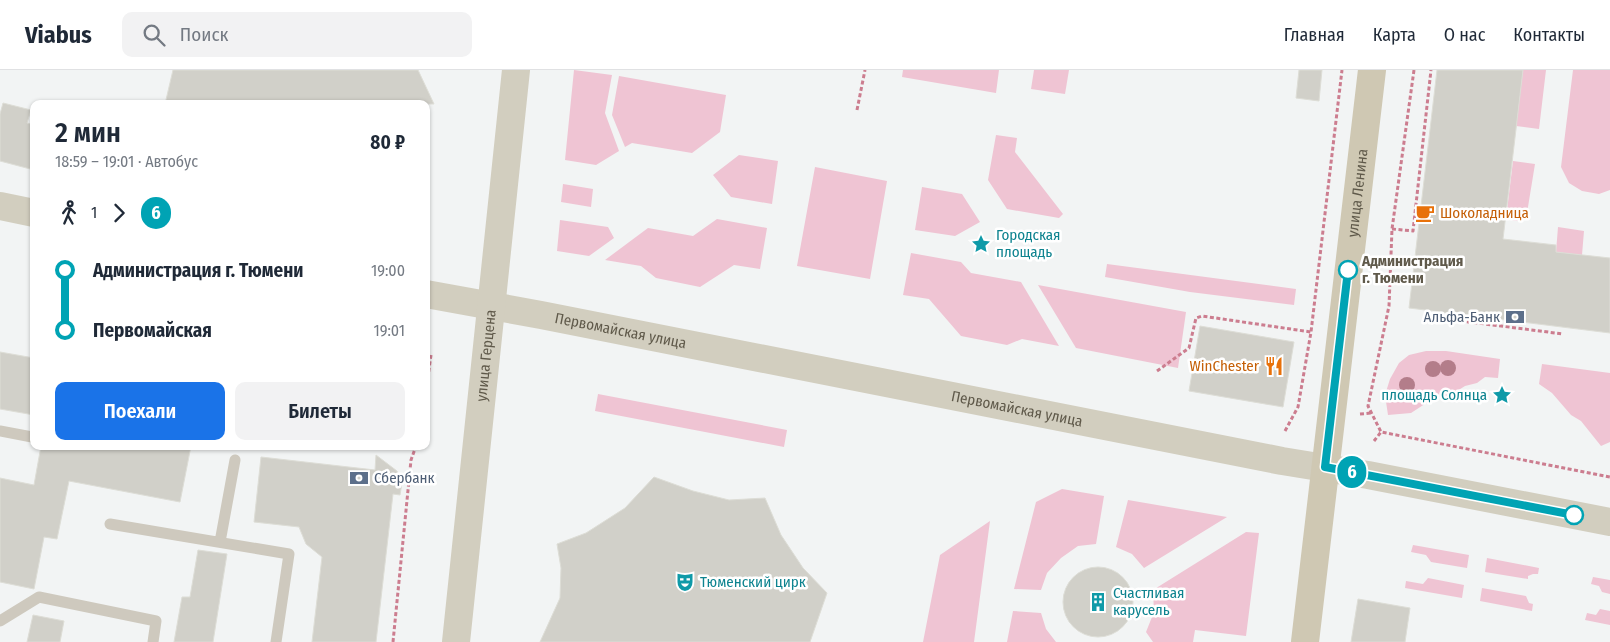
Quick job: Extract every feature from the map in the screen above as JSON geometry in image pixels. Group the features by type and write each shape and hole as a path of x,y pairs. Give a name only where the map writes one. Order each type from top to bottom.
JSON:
{"main road":[{"name":"улица Ленина","path":"1305,642 1372,70"}],"street":[{"name":"улица Герцена","path":"456,642 516,70"},
{"path":"0,206 30,212"},
{"name":"Первомайская улица","path":"430,295 1253,455 1610,522"}],"lane":[{"path":"0,431 30,437"},
{"path":"220,542 234,460"},
{"path":"110,524 289,554 276,642"},
{"path":"0,621 39,597 156,620 153,642"}],"path":[{"path":"857,110 865,70"},
{"path":"1284,431 1298,407 1311,332 1342,70"},
{"path":"1381,432 1368,406 1389,306 1392,229 1414,70"},
{"path":"1392,229 1413,231 1431,70"},
{"path":"1157,372 1189,348 1196,318 1202,316 1311,332"},
{"path":"1454,320 1563,334"},
{"path":"430,362 431,355"},
{"path":"1360,414 1371,413"},
{"path":"1374,441 1381,432"},
{"path":"1381,432 1610,478"},
{"path":"393,642 411,460 415,450"}],"shaded area":[{"path":"574,70 612,75 605,113 619,151 596,165 565,160"},
{"path":"903,70 999,70 996,93 902,77"},
{"path":"1034,70 1069,70 1065,94 1031,89"},
{"path":"1523,70 1546,70 1539,129 1516,126"},
{"path":"1573,70 1610,70 1610,190 1599,194 1582,191 1569,183 1561,167"},
{"path":"619,76 726,95 720,132 692,153 632,143 625,147 612,115"},
{"path":"996,135 1017,138 1015,152 1063,214 1059,218 1007,209 988,180"},
{"path":"739,155 778,161 772,204 731,197 713,175"},
{"path":"1513,161 1535,164 1527,213 1517,221 1506,219"},
{"path":"815,167 887,181 870,279 797,266"},
{"path":"563,184 593,189 591,207 561,202"},
{"path":"922,187 962,194 980,222 955,236 915,230"},
{"path":"717,219 767,228 760,269 734,265 700,287 656,278 641,266 605,260 648,228 693,236"},
{"path":"560,220 608,227 614,238 589,256 557,251"},
{"path":"1558,227 1584,231 1582,255 1556,252"},
{"path":"911,253 961,262 971,273 1021,282 1059,346 1022,339 1007,345 961,336 929,299 903,295"},
{"path":"1107,264 1296,289 1294,305 1190,292 1105,277"},
{"path":"1038,285 1186,312 1178,368 1076,348"},
{"path":"1426,351 1446,351 1500,359 1498,378 1485,377 1477,383 1465,386 1449,396 1434,398 1411,413 1388,415 1385,395 1390,379 1399,363 1409,355"},
{"path":"1542,364 1610,373 1610,442 1601,446 1581,421 1571,415 1552,393 1539,384"},
{"path":"598,394 787,430 784,447 595,411"},
{"path":"1062,489 1104,496 1096,544 1078,546 1061,558 1047,573 1041,590 1014,589 1036,502"},
{"path":"1128,500 1227,517 1144,568 1132,554 1116,547"},
{"path":"990,521 974,642 923,642 940,555"},
{"path":"1246,532 1259,533 1246,636 1195,630 1193,642 1153,642 1146,632 1154,612 1153,590"},
{"path":"1413,545 1469,555 1467,568 1431,562 1426,555 1411,552"},
{"path":"1487,558 1539,568 1538,574 1528,576 1528,579 1485,572"},
{"path":"1593,577 1610,580 1610,594 1602,592 1599,586 1591,584"},
{"path":"1428,578 1464,585 1462,598 1405,588 1406,581 1423,584"},
{"path":"1482,588 1526,596 1529,603 1533,604 1532,611 1480,601"},
{"path":"1600,609 1610,611 1610,625 1585,620 1587,613 1596,615"},
{"path":"1013,611 1041,613 1046,629 1056,642 1007,642"}],"building":[{"path":"173,70 418,70 434,104 430,104 430,100 166,100"},
{"path":"1299,70 1322,70 1319,101 1296,98"},
{"path":"1437,70 1523,70 1503,239 1556,245 1556,252 1610,258 1610,333 1409,308"},
{"path":"3,103 30,110 27,123 30,124 30,169 0,161 0,114"},
{"path":"1200,326 1294,342 1283,407 1189,391"},
{"path":"0,352 30,357 30,414 0,409"},
{"path":"40,450 190,450 180,502 69,481 57,539 44,537 34,589 0,582 0,478 34,485"},
{"path":"376,455 397,471 402,483 400,495 393,494 376,642 312,642 322,557 306,544 299,527 254,522 261,457 375,470"},
{"path":"654,477 693,491 729,500 765,498 781,535 803,568 827,593 810,642 540,642 560,598 561,568 557,544 586,533 625,508"},
{"path":"198,550 227,554 213,642 174,642 182,597 190,597"},
{"name":"Счастливая карусель","path":"1098,567 1111,570 1123,577 1130,589 1133,602 1130,615 1123,627 1111,634 1098,637 1085,634 1073,627 1066,615 1063,602 1066,589 1073,577 1085,570"},
{"path":"1358,599 1410,608 1405,642 1351,642"},
{"path":"33,615 64,621 60,642 27,642"}],"bus line":[{"name":"6","path":"1348,270 1325,467 1574,515"}],"place":[{"name":"Шоколадница","path":"1425,213"},
{"name":"Городская площадь","path":"981,244"},
{"name":"Администрация г. Тюмени","path":"1348,270"},
{"name":"Альфа-Банк","path":"1515,317"},
{"name":"WinChester","path":"1274,366"},
{"name":"площадь Солнца","path":"1502,395"},
{"name":"Сбербанк","path":"359,478"},
{"name":"Тюменский цирк","path":"685,582"},
{"name":"Счастливая карусель","path":"1098,602"}]}
